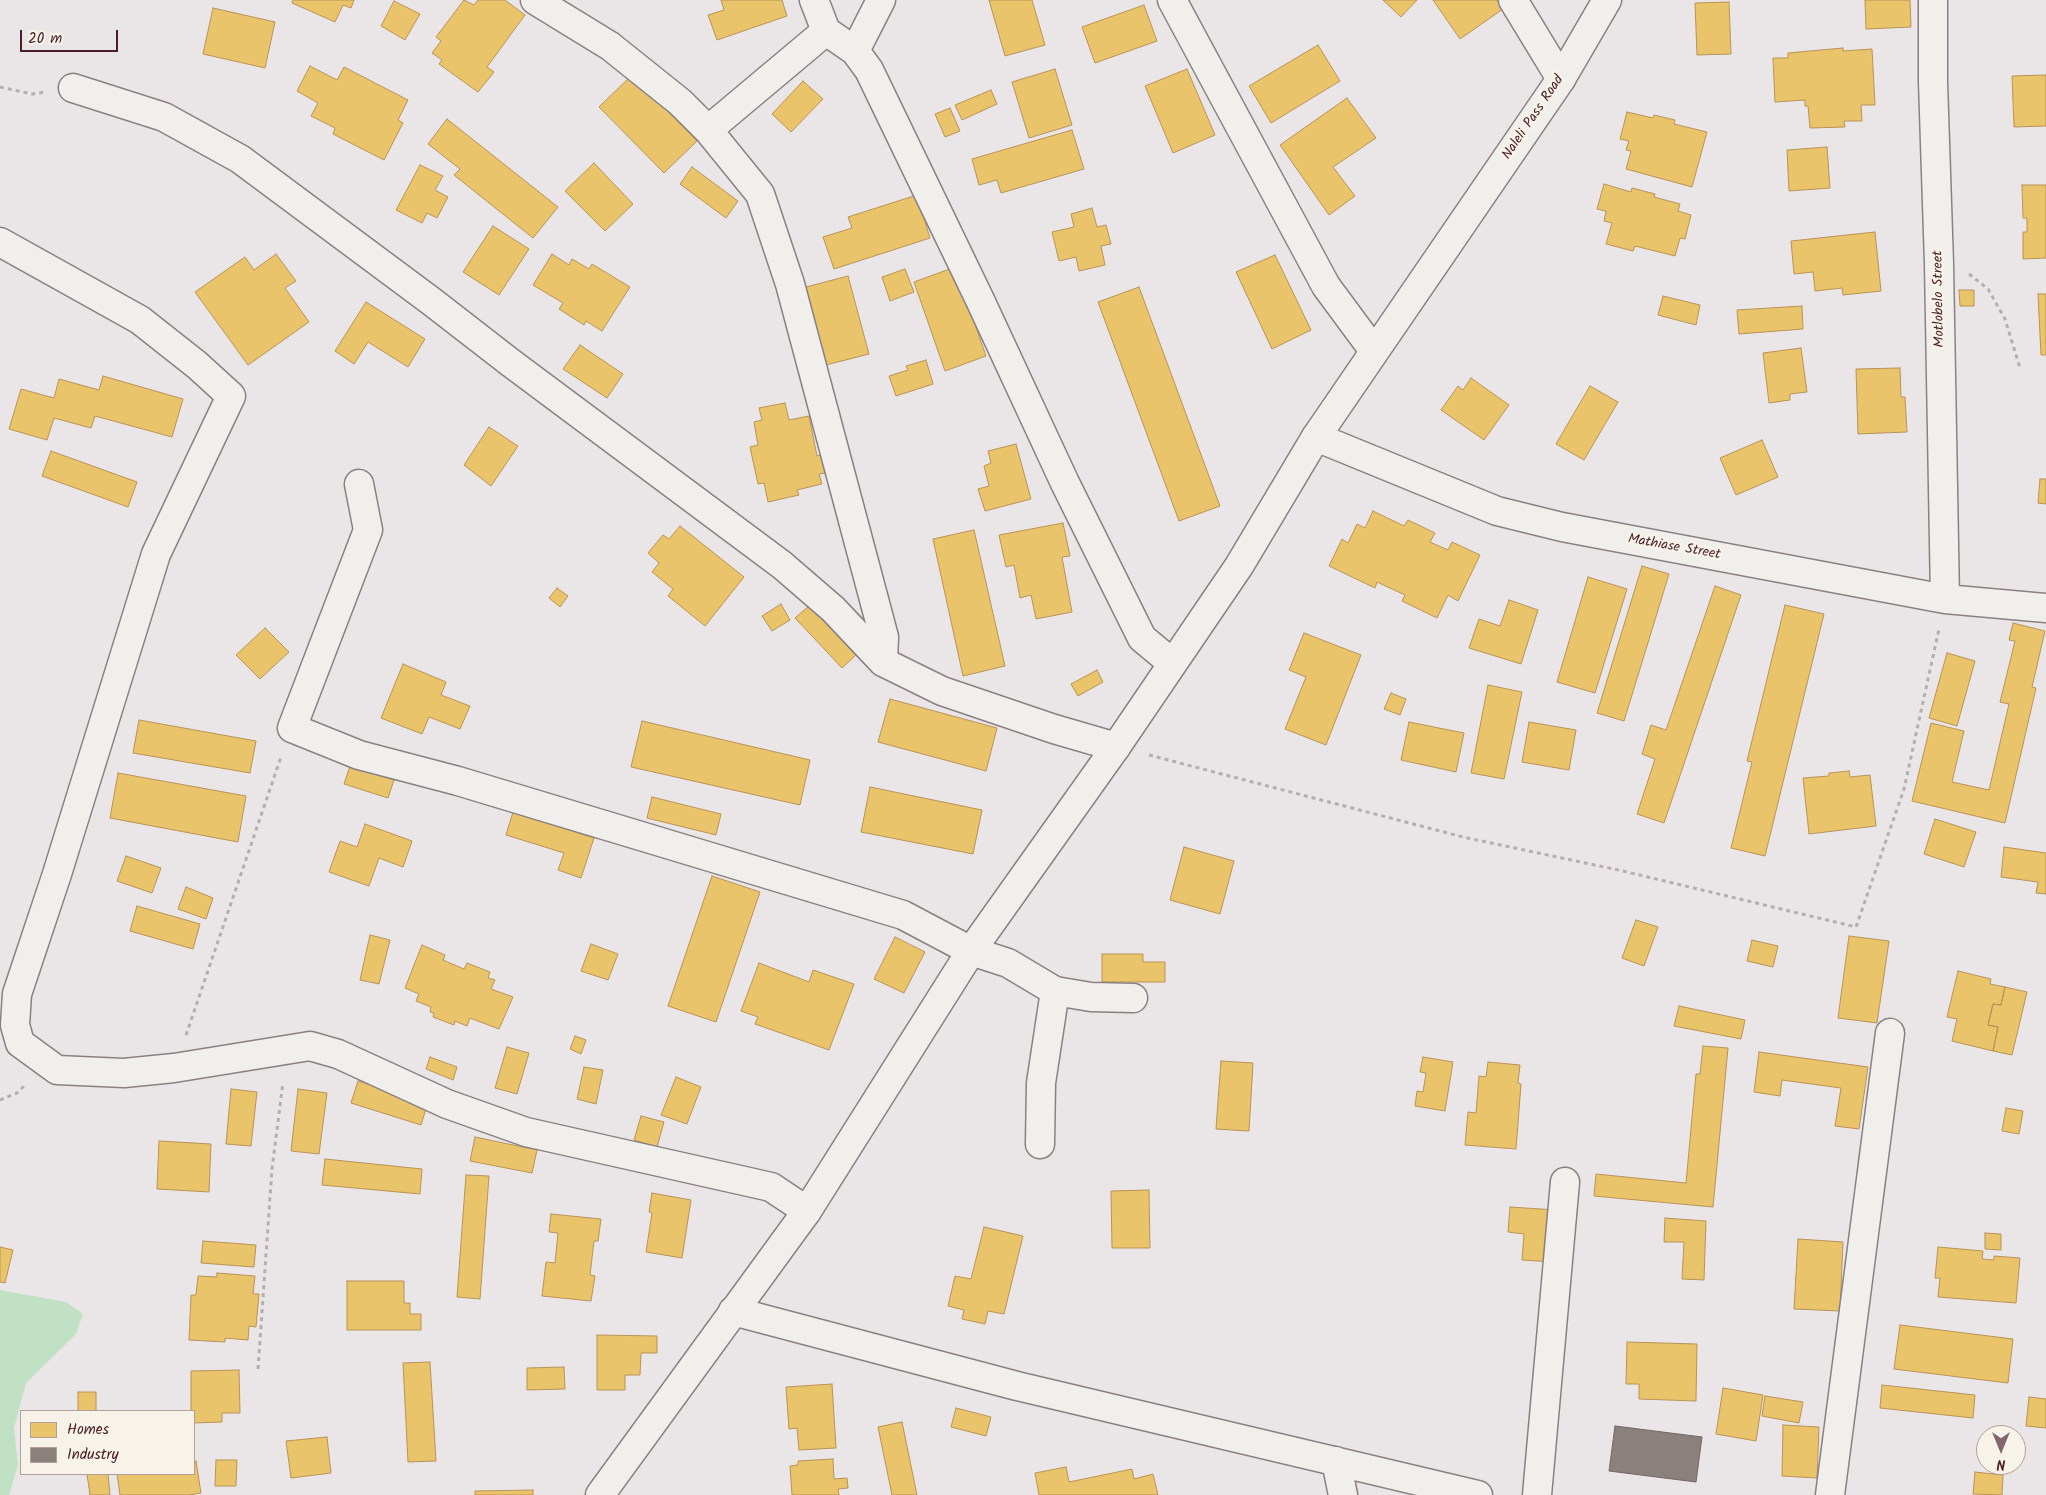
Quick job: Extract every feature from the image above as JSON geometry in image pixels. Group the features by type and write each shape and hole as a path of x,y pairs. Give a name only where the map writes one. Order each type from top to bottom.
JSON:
{"street":[{"path":"535,0 610,46 680,102 708,130 760,194 790,284 884,637 883,662"},
{"path":"814,0 826,31 855,52 869,70 905,142 1065,483 1142,638 1172,663"},
{"path":"855,52 881,0"},
{"path":"1172,0 1326,286 1374,352"},
{"path":"1513,0 1561,80"},
{"name":"Naleli Pass Road","path":"600,1495 807,1211 971,951 1116,747 1239,566 1316,436 1561,80 1607,0"},
{"name":"Motlobelo Street","path":"1933,0 1933,82 1939,264 1945,599"},
{"path":"708,130 826,31"},
{"path":"72,88 164,117 240,159 782,565 833,609 883,662 942,691 1054,729 1116,747"},
{"path":"0,242 140,320 197,365 231,396 156,554 57,874 17,994 15,1025 20,1044 57,1070 124,1072 174,1068 310,1046 338,1054 447,1104 526,1132 771,1187 807,1211"},
{"name":"Mathiase Street","path":"1316,436 1497,511 1562,527 1945,599 2046,608"},
{"path":"359,484 368,530 292,728 359,755 458,781 903,915 971,951 1008,963 1055,991 1091,997 1133,998"},
{"path":"1040,1144 1041,1083 1055,991"},
{"path":"1830,1495 1890,1033"},
{"path":"1537,1495 1565,1182"},
{"path":"734,1311 1017,1386 1478,1495"},
{"path":"1336,1461 1343,1495"}],"path":[{"path":"0,87 32,94 72,88"},
{"path":"1939,264 1949,263 1963,270 1988,289 2005,319 2020,368"},
{"path":"1116,747 1177,761 1463,837 1623,871 1856,927 1904,789 1945,599"},
{"path":"174,1068 267,795 292,728"},
{"path":"258,1369 272,1170 287,1049"}],"green space":[{"path":"0,1290 66,1302 83,1314 76,1334 26,1383 14,1428 18,1465 9,1495 0,1495"}],"building: Homes":[{"path":"293,0 354,0 351,8 343,5 335,22 292,3"},
{"path":"464,0 474,5 478,0 505,0 525,15 487,67 494,72 478,92 439,64 442,60 432,53 441,41 436,37"},
{"path":"721,0 782,0 787,16 717,40 708,15 724,10"},
{"path":"989,0 1032,0 1045,45 1005,56"},
{"path":"1383,0 1417,0 1401,17"},
{"path":"1433,0 1497,0 1503,9 1460,39"},
{"path":"1865,0 1910,0 1911,27 1866,29"},
{"path":"394,1 420,14 405,40 381,26"},
{"path":"1729,2 1731,54 1697,55 1695,3"},
{"path":"1144,5 1157,41 1095,63 1082,27"},
{"path":"213,8 275,22 265,68 203,54"},
{"path":"1318,45 1340,81 1271,123 1249,86"},
{"path":"1843,48 1843,51 1872,49 1875,105 1861,105 1862,121 1844,121 1845,127 1810,128 1808,106 1805,106 1805,100 1775,102 1773,58 1788,58 1788,53"},
{"path":"310,66 337,80 344,67 408,100 398,120 403,123 384,160 333,134 335,128 311,116 318,103 297,91"},
{"path":"1055,69 1072,125 1029,138 1012,82"},
{"path":"1187,69 1215,135 1173,153 1145,86"},
{"path":"632,75 697,141 664,173 599,107"},
{"path":"2046,75 2046,126 2014,127 2012,76"},
{"path":"803,81 823,99 791,132 772,114"},
{"path":"991,90 997,104 962,120 955,105"},
{"path":"1347,98 1376,138 1333,167 1355,196 1329,215 1280,145"},
{"path":"950,108 960,131 945,137 935,114"},
{"path":"1627,112 1653,118 1654,115 1675,120 1674,124 1707,132 1692,187 1626,169 1631,151 1626,150 1629,141 1620,139"},
{"path":"447,119 558,207 533,238 454,175 460,169 428,144"},
{"path":"1072,130 1084,169 1001,193 997,180 979,185 972,159"},
{"path":"1827,147 1830,188 1789,191 1787,150"},
{"path":"594,163 633,204 605,231 565,191"},
{"path":"420,165 443,176 435,190 448,197 437,218 427,213 422,223 396,210"},
{"path":"692,167 738,201 726,218 680,184"},
{"path":"1604,184 1631,192 1632,188 1655,194 1654,197 1680,204 1678,211 1691,215 1685,239 1680,238 1675,256 1635,246 1633,251 1606,244 1612,223 1604,221 1606,211 1597,209"},
{"path":"2022,185 2046,185 2046,258 2023,259 2023,232 2027,232 2027,218 2023,218"},
{"path":"917,195 930,238 834,269 823,237 852,228 848,217"},
{"path":"1092,208 1097,227 1106,225 1111,244 1101,246 1105,265 1079,271 1076,257 1059,261 1052,232 1074,227 1071,214"},
{"path":"493,226 529,249 499,295 463,272"},
{"path":"1875,232 1881,291 1843,295 1842,288 1815,291 1813,272 1794,274 1791,241"},
{"path":"276,254 296,281 285,288 309,322 248,365 195,292 245,257 254,270"},
{"path":"552,254 569,265 572,259 589,269 592,264 630,287 602,331 586,321 584,325 559,309 563,303 533,285"},
{"path":"1275,255 1311,330 1272,349 1236,272"},
{"path":"955,267 986,356 945,371 914,282"},
{"path":"905,269 914,292 890,301 882,277"},
{"path":"848,276 869,354 826,365 806,287"},
{"path":"1139,287 1220,506 1179,521 1098,302"},
{"path":"1959,290 1974,290 1974,306 1960,306"},
{"path":"2038,294 2046,294 2046,355 2041,355"},
{"path":"1663,296 1700,305 1696,325 1658,315"},
{"path":"366,302 425,339 408,367 368,342 354,364 335,351"},
{"path":"1802,306 1803,329 1739,334 1737,310"},
{"path":"580,345 623,374 607,398 563,369"},
{"path":"1801,348 1807,392 1790,394 1790,400 1769,403 1763,353"},
{"path":"926,360 933,384 896,396 889,376 908,370 906,366"},
{"path":"1900,368 1901,397 1905,397 1907,432 1858,434 1856,369"},
{"path":"103,376 183,399 172,437 95,416 91,428 54,418 47,440 9,429 21,389 54,398 59,379 99,390"},
{"path":"1471,378 1509,405 1484,440 1441,410 1458,386 1463,390"},
{"path":"1590,386 1618,402 1584,460 1556,444"},
{"path":"785,403 789,420 809,416 817,456 821,455 825,473 819,474 822,484 797,490 799,495 768,502 764,483 758,484 750,447 758,445 754,422 762,420 759,408"},
{"path":"489,427 518,446 491,486 464,465"},
{"path":"1762,440 1778,477 1736,495 1720,458"},
{"path":"1016,444 1031,499 985,511 978,489 989,486 984,466 991,463 988,451"},
{"path":"51,451 137,482 128,507 42,476"},
{"path":"2040,479 2046,479 2046,504 2038,503"},
{"path":"1373,511 1404,526 1408,520 1435,533 1430,542 1448,550 1452,542 1480,555 1458,601 1448,595 1437,618 1402,601 1405,595 1377,582 1375,588 1329,566 1342,539 1348,543 1357,524 1365,528"},
{"path":"1063,523 1070,556 1062,557 1072,612 1036,619 1031,595 1020,598 1014,565 1006,567 999,535"},
{"path":"680,526 744,577 705,626 668,596 673,589 652,572 659,563 648,553 663,535 669,539"},
{"path":"974,530 1005,666 963,676 933,539"},
{"path":"1642,566 1669,574 1624,721 1597,713"},
{"path":"1588,577 1627,589 1595,693 1557,682"},
{"path":"1715,586 1741,595 1664,823 1637,814 1655,759 1642,754 1651,725 1666,730"},
{"path":"557,588 568,596 560,607 549,598"},
{"path":"1509,600 1538,610 1521,664 1469,648 1479,619 1500,626"},
{"path":"781,604 790,620 772,631 762,616"},
{"path":"810,605 856,655 842,668 795,618"},
{"path":"1785,605 1824,614 1765,856 1731,848 1752,762 1747,761"},
{"path":"2013,623 2045,631 2032,687 2036,688 2005,823 1912,801 1931,723 1964,731 1952,782 1989,790 2009,704 2000,702 2015,641 2009,640"},
{"path":"265,628 289,652 260,679 236,655"},
{"path":"1304,633 1361,655 1326,745 1285,729 1306,677 1289,670"},
{"path":"1947,653 1975,661 1957,726 1929,718"},
{"path":"403,664 446,682 441,695 470,706 460,729 429,717 422,734 381,718"},
{"path":"1097,670 1103,682 1078,696 1071,684"},
{"path":"1488,685 1522,692 1504,779 1471,773"},
{"path":"1391,693 1406,699 1400,715 1384,709"},
{"path":"890,699 997,728 986,771 878,742"},
{"path":"139,720 256,741 250,773 133,753"},
{"path":"642,721 810,760 800,805 631,767"},
{"path":"1409,722 1464,733 1456,772 1401,760"},
{"path":"1529,722 1576,730 1569,770 1522,762"},
{"path":"350,766 394,780 388,798 344,784"},
{"path":"1849,771 1850,777 1870,775 1876,826 1809,834 1803,778 1829,776 1829,773"},
{"path":"118,773 246,796 238,842 110,818"},
{"path":"870,787 982,810 973,854 861,832"},
{"path":"652,797 721,814 716,835 647,818"},
{"path":"513,812 594,838 581,878 558,870 564,853 506,835"},
{"path":"1935,819 1976,832 1964,867 1924,854"},
{"path":"365,824 412,841 403,867 379,858 369,886 329,872 340,841 357,847"},
{"path":"1184,847 1234,861 1220,914 1170,900"},
{"path":"2004,847 2046,853 2046,894 2036,893 2038,882 2001,877"},
{"path":"126,856 161,868 152,893 117,881"},
{"path":"712,876 760,892 716,1022 668,1006"},
{"path":"186,887 213,898 206,919 178,909"},
{"path":"137,906 200,924 193,949 130,931"},
{"path":"1636,920 1658,927 1644,966 1622,958"},
{"path":"370,935 390,940 379,984 360,980"},
{"path":"1849,936 1889,941 1877,1023 1838,1018"},
{"path":"895,937 925,952 904,993 874,979"},
{"path":"1752,940 1778,946 1773,967 1747,961"},
{"path":"591,944 618,954 608,980 581,971"},
{"path":"422,945 445,955 443,960 464,969 467,963 490,972 488,978 495,980 491,989 513,997 499,1029 470,1018 467,1026 455,1021 454,1025 433,1017 434,1013 430,1012 431,1007 416,1001 419,994 405,988"},
{"path":"1102,954 1143,954 1143,962 1165,962 1165,982 1102,982"},
{"path":"759,963 809,982 813,970 854,984 829,1050 755,1024 758,1017 741,1011"},
{"path":"1958,971 1991,979 1990,984 2005,987 2001,1005 1993,1004 1988,1025 1998,1027 1993,1051 1952,1041 1957,1019 1947,1017"},
{"path":"2005,987 2027,992 2012,1055 1993,1051 1998,1027 1988,1025 1993,1004 2001,1005"},
{"path":"1679,1006 1745,1020 1741,1039 1674,1026"},
{"path":"575,1036 586,1040 581,1054 570,1049"},
{"path":"1703,1046 1728,1048 1713,1207 1594,1196 1596,1174 1686,1183 1696,1074 1700,1074"},
{"path":"507,1047 529,1053 517,1094 495,1088"},
{"path":"1759,1052 1868,1067 1859,1129 1835,1126 1841,1088 1782,1080 1780,1096 1754,1092"},
{"path":"430,1057 457,1067 453,1080 426,1069"},
{"path":"1423,1057 1453,1062 1445,1111 1415,1106 1417,1091 1423,1092 1426,1073 1420,1072"},
{"path":"1221,1061 1253,1063 1249,1131 1216,1129"},
{"path":"1488,1062 1520,1065 1518,1083 1521,1084 1516,1149 1465,1145 1468,1112 1476,1113 1479,1076 1486,1077"},
{"path":"584,1067 603,1070 596,1104 577,1099"},
{"path":"676,1077 701,1087 687,1124 661,1115"},
{"path":"358,1081 428,1102 421,1125 351,1103"},
{"path":"231,1089 257,1092 251,1146 226,1144"},
{"path":"298,1089 327,1093 319,1154 291,1151"},
{"path":"2006,1108 2023,1111 2019,1134 2002,1131"},
{"path":"641,1116 664,1122 657,1147 634,1140"},
{"path":"475,1137 537,1150 532,1173 470,1161"},
{"path":"159,1141 211,1144 209,1192 157,1189"},
{"path":"325,1159 422,1169 420,1194 322,1185"},
{"path":"466,1175 489,1176 480,1299 457,1297"},
{"path":"1149,1190 1150,1248 1112,1248 1111,1191"},
{"path":"652,1193 691,1200 682,1258 646,1252 652,1213 649,1212"},
{"path":"1510,1207 1556,1210 1552,1262 1522,1260 1524,1234 1508,1232"},
{"path":"551,1214 601,1219 598,1241 594,1241 590,1275 595,1276 591,1301 542,1296 546,1262 555,1263 558,1233 549,1232"},
{"path":"1665,1218 1706,1221 1704,1280 1682,1279 1684,1242 1664,1242"},
{"path":"984,1227 1023,1236 1004,1314 988,1311 985,1324 962,1319 964,1310 948,1306 955,1276 971,1279"},
{"path":"1985,1233 2001,1234 2001,1250 1985,1249"},
{"path":"1798,1239 1843,1242 1840,1311 1794,1309"},
{"path":"203,1241 256,1245 254,1267 201,1263"},
{"path":"0,1247 13,1250 5,1283 0,1282"},
{"path":"1938,1247 1983,1251 1982,1259 1994,1260 1994,1256 2020,1258 2016,1303 1938,1297 1940,1278 1935,1278"},
{"path":"217,1273 255,1276 253,1294 259,1294 256,1327 249,1326 248,1340 225,1338 225,1342 189,1340 191,1295 196,1295 198,1276 217,1277"},
{"path":"347,1281 404,1281 404,1303 410,1303 410,1314 421,1314 421,1330 347,1330"},
{"path":"1900,1325 2013,1339 2008,1383 1894,1369"},
{"path":"597,1335 657,1336 657,1353 641,1353 640,1375 625,1375 625,1390 597,1390"},
{"path":"1627,1342 1697,1344 1696,1401 1639,1399 1639,1384 1626,1384"},
{"path":"430,1362 436,1461 408,1462 403,1363"},
{"path":"564,1367 565,1389 527,1390 527,1368"},
{"path":"239,1370 240,1413 222,1413 222,1422 195,1423 195,1410 191,1410 191,1371"},
{"path":"832,1384 836,1448 799,1450 797,1428 789,1429 786,1387"},
{"path":"1882,1385 1975,1395 1973,1418 1880,1408"},
{"path":"1723,1388 1763,1395 1756,1441 1716,1434"},
{"path":"78,1392 96,1392 96,1410 78,1410"},
{"path":"1765,1396 1803,1402 1799,1423 1762,1416"},
{"path":"2029,1397 2046,1399 2046,1428 2026,1426"},
{"path":"956,1408 991,1417 986,1436 951,1427"},
{"path":"902,1422 917,1495 892,1495 878,1427"},
{"path":"1783,1425 1819,1427 1817,1478 1782,1476"},
{"path":"327,1437 331,1473 291,1478 286,1441"},
{"path":"833,1459 834,1479 847,1478 848,1488 838,1489 839,1495 792,1495 790,1466 798,1465 798,1461"},
{"path":"216,1460 237,1460 236,1486 215,1486"},
{"path":"195,1462 201,1493 189,1495 120,1495 117,1475 195,1475"},
{"path":"1066,1467 1069,1482 1132,1469 1134,1479 1153,1474 1158,1495 1039,1495 1035,1473"},
{"path":"1975,1472 1976,1475 2003,1475 2002,1495 1973,1494"},
{"path":"87,1475 108,1475 110,1495 90,1495"},
{"path":"533,1490 533,1495 475,1495 475,1491"}],"building: Industry":[{"path":"1615,1426 1702,1437 1696,1482 1609,1471"}]}
